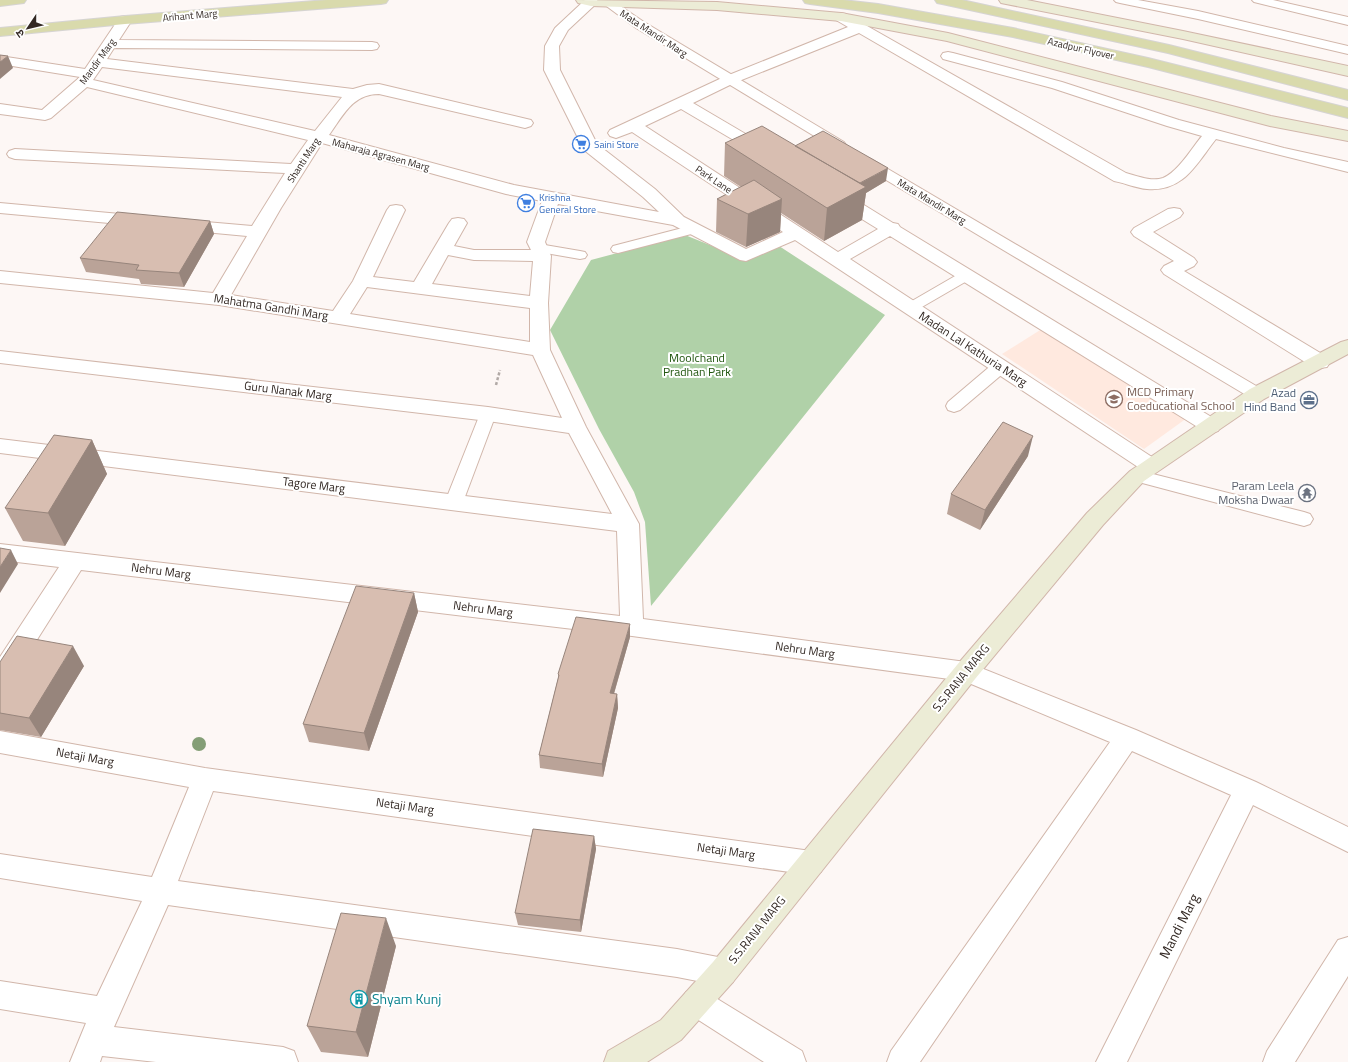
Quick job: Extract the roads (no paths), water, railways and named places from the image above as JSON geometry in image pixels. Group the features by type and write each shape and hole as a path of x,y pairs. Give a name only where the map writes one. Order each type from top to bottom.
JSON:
{"main road":[{"path":"0,2 18,0"},
{"name":"Arihant Marg","path":"0,32 125,20 381,0"},
{"name":"Azadpur Flyover","path":"810,0 860,6 965,23 1081,48 1348,113"},
{"name":"Azadpur Flyover","path":"942,0 1169,49 1348,94"},
{"path":"1006,0 1026,2 1183,34 1348,71"},
{"path":"587,1 717,6 841,17 948,37 1270,121 1348,136"},
{"name":"S.S.RANA MARG","path":"619,1062 671,1030 723,972 966,672 1094,519 1144,471 1257,394 1348,346"}],"street":[{"path":"587,1 562,28 552,46 552,70 590,147 649,194 678,221 746,256 794,233"},
{"path":"841,17 1120,177 1147,184 1167,183 1181,173 1212,134"},
{"name":"Mandir Marg","path":"0,109 45,116 87,78 125,20"},
{"path":"616,133 728,80 859,28"},
{"path":"948,37 948,56"},
{"path":"110,44 372,46"},
{"path":"926,66 948,56 1057,85 1173,123 1212,134 1348,167"},
{"name":"Maharaja Agrasen Marg","path":"0,60 87,78 318,137 512,190 678,221"},
{"path":"98,62 356,94"},
{"name":"Shanti Marg","path":"219,299 296,169 318,137 347,101 356,94 367,90 379,89 524,122"},
{"path":"681,102 776,159"},
{"name":"Park Lane","path":"633,125 794,233"},
{"path":"15,154 296,169"},
{"path":"824,188 892,228 1211,426"},
{"path":"551,198 536,242 540,252 540,350 576,427 628,524 632,627"},
{"path":"0,208 259,232"},
{"path":"339,317 362,281 396,210"},
{"path":"1174,214 1140,232 1188,262 1170,270 1320,362"},
{"path":"420,288 458,223"},
{"path":"836,260 892,228"},
{"name":"Madan Lal Kathuria Marg","path":"794,233 1000,367 1144,471"},
{"path":"444,249 474,255 540,252"},
{"name":"Mahatma Gandhi Marg","path":"0,277 219,299 540,350"},
{"path":"362,281 539,303"},
{"name":"Guru Nanak Marg","path":"0,356 488,414 576,427"},
{"name":"Tagore Marg","path":"0,446 628,524"},
{"name":"Nehru Marg","path":"0,552 632,627 966,672 1127,738 1247,790 1348,840"},
{"path":"0,677 75,561"},
{"path":"902,1062 1127,738"},
{"name":"Netaji Marg","path":"0,742 205,778 811,863"},
{"path":"205,778 160,891 105,1012 90,1051 283,1062"},
{"name":"Mandi Marg","path":"1111,1062 1247,790"},
{"path":"0,866 160,891 677,963 723,972"},
{"path":"1278,1062 1348,950"},
{"path":"0,995 105,1012"},
{"path":"696,1002 791,1062"}],"lane":[{"path":"1120,0 1199,11 1348,50"},
{"path":"1258,0 1348,21"},
{"name":"Mata Mandir Marg","path":"609,3 640,25 728,80 1257,394"},
{"path":"618,249 694,229"},
{"path":"540,252 580,255"},
{"path":"910,308 967,275"},
{"path":"954,406 1000,367"},
{"path":"454,502 488,414"},
{"path":"1144,471 1304,519"}],"place":[{"name":"Saini Store","path":"581,144"},
{"name":"Krishna General Store","path":"526,203"},
{"name":"MCD Primary Coeducational School","path":"1114,399"},
{"name":"Azad Hind Band","path":"1309,400"},
{"name":"Param Leela Moksha Dwaar","path":"1307,493"},
{"name":"Shyam Kunj","path":"359,999"}],"park label":[{"name":"Moolchand Pradhan Park","path":"697,365"}]}
